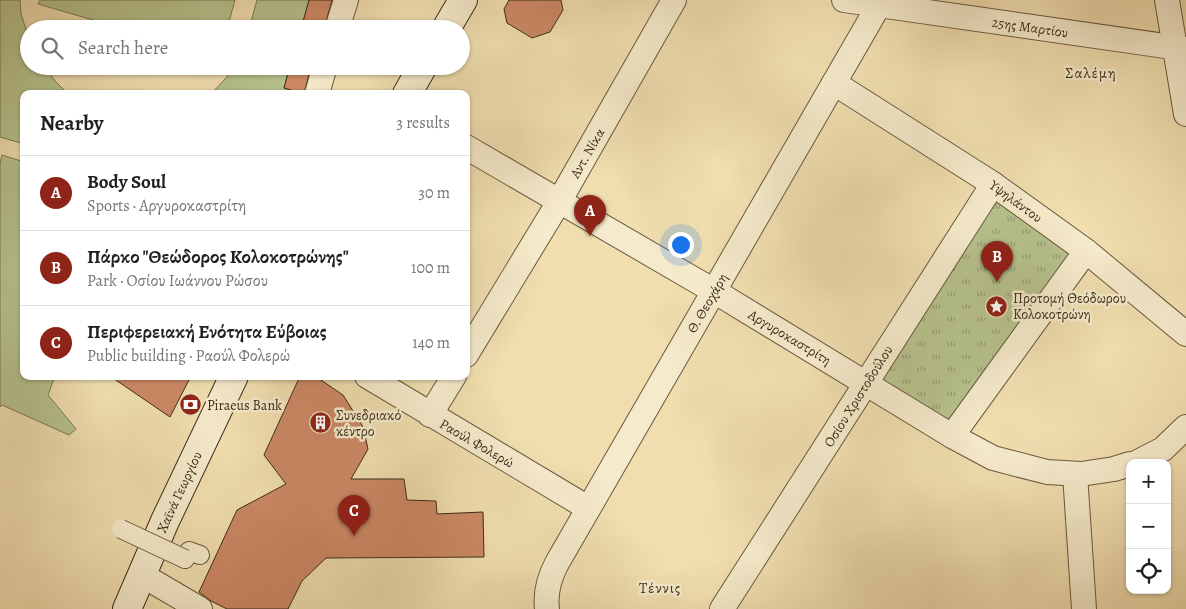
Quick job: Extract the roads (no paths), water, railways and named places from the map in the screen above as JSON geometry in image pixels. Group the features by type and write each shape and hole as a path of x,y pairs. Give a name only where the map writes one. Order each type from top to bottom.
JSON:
{"main road":[{"path":"451,20 463,0"},
{"path":"409,90 418,75"},
{"name":"Χαϊνά Γεωργίου","path":"126,609 169,512 232,380"}],"street":[{"path":"340,20 346,0"},
{"name":"Αντ. Νίκα","path":"470,348 560,200 674,0"},
{"name":"25ης Μαρτίου","path":"844,0 879,2 1180,49"},
{"path":"1167,0 1180,49 1186,114"},
{"name":"Θ. Θεοχάρη","path":"547,609 547,591 552,572 834,84 879,2"},
{"path":"318,90 322,75"},
{"name":"Υψηλάντου","path":"834,84 993,184 1086,251 1186,334"},
{"name":"Αργυροκαστρίτη","path":"470,149 560,200 952,436 993,458 1047,472 1075,474 1114,469 1126,465"},
{"name":"Οσίου Χριστοδούλου","path":"722,609 993,184"},
{"path":"952,436 1086,251"},
{"name":"Ραούλ Φολερώ","path":"373,380 588,508"},
{"path":"430,415 452,380"},
{"path":"1144,459 1163,449 1186,427"},
{"path":"1075,474 1084,609"},
{"path":"121,529 185,559 189,551 200,555"},
{"path":"142,575 200,609"}],"place":[{"name":"Body Soul","path":"590,236"},
{"name":"Πάρκο \"Θεώδορος Κολοκοτρώνης\"","path":"997,282"},
{"name":"Προτομή Θεόδωρου Κολοκοτρώνη","path":"997,306"},
{"name":"Piraeus Bank","path":"191,405"},
{"name":"Συνεδριακό κέντρο","path":"320,423"},
{"name":"Περιφερειακή Ενότητα Εύβοιας","path":"354,536"}],"district":[{"name":"Σαλέμη","path":"1091,73"},
{"name":"Τέννις","path":"660,588"}]}
